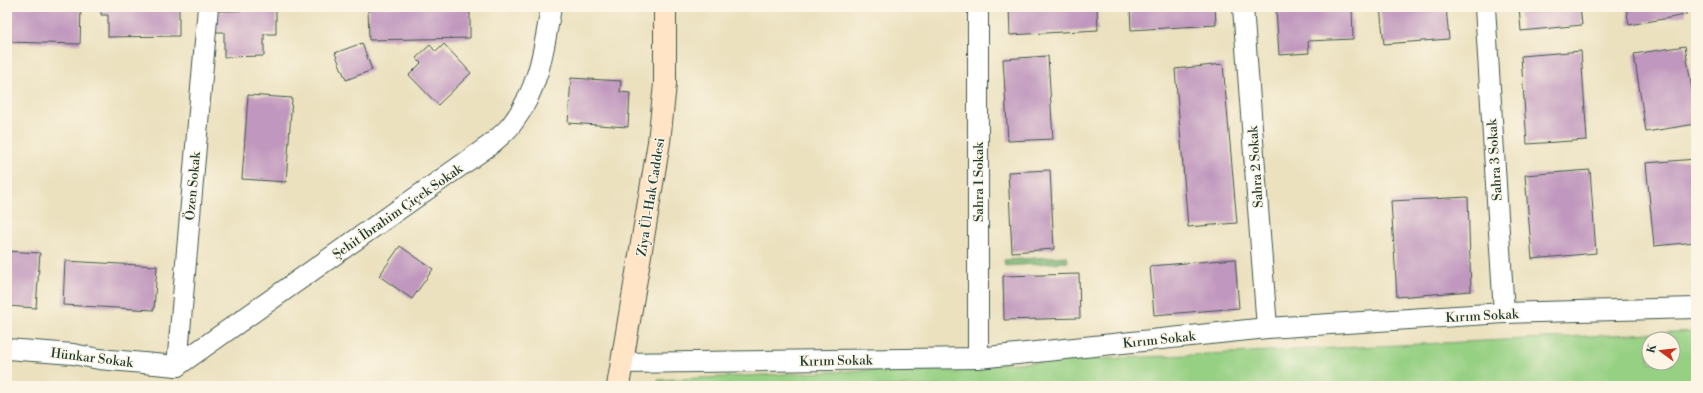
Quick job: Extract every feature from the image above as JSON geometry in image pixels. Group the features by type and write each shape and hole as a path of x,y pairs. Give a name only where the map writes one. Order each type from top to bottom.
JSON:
{"street":[{"name":"Özen Sokak","path":"177,366 208,7"},
{"name":"Şehit İbrahim Çiçek Sokak","path":"177,366 490,145 511,125 525,105 535,85 542,58 551,7"},
{"name":"Ziya Ül-Hak Caddesi","path":"618,386 659,142 665,84 665,7"},
{"name":"Sahra 1 Sokak","path":"978,7 978,358"},
{"name":"Sahra 2 Sokak","path":"1243,7 1267,328"},
{"name":"Sahra 3 Sokak","path":"1484,7 1504,313"},
{"name":"Kırım Sokak","path":"622,363 978,358 1267,328 1504,313 1696,308"},
{"name":"Hünkar Sokak","path":"7,349 73,354 99,359 177,366"}],"green space":[{"path":"1067,256 1068,262 1005,266 1004,260"},
{"path":"1696,331 1696,386 658,386 658,380 1641,334 1641,371 1681,371 1681,332"}],"building":[{"path":"7,7 81,7 80,44 7,42"},
{"path":"101,7 179,7 179,36 108,37 108,15 101,15"},
{"path":"218,7 237,7 237,8 219,9"},
{"path":"368,7 470,7 470,38 369,40"},
{"path":"1009,7 1097,7 1098,30 1010,35"},
{"path":"1130,7 1215,7 1216,25 1131,30"},
{"path":"1276,7 1352,7 1353,39 1308,41 1309,53 1279,55"},
{"path":"1380,7 1446,7 1449,39 1384,44"},
{"path":"1519,7 1580,7 1582,25 1521,31"},
{"path":"1626,7 1685,7 1686,15 1629,25"},
{"path":"276,10 276,34 264,34 264,56 224,57 224,32 216,32 216,11"},
{"path":"362,43 372,70 346,80 335,53"},
{"path":"444,44 471,73 438,105 409,75 421,63 416,58 430,45 436,52"},
{"path":"1685,46 1696,115 1696,124 1646,132 1634,54"},
{"path":"1581,51 1587,140 1527,144 1521,56"},
{"path":"1048,56 1053,139 1008,141 1003,59"},
{"path":"1223,64 1237,223 1188,227 1175,69"},
{"path":"571,78 621,81 620,92 630,93 628,127 568,123"},
{"path":"248,95 292,98 286,182 242,179"},
{"path":"1696,159 1696,242 1654,246 1646,163"},
{"path":"1050,170 1054,249 1012,252 1008,172"},
{"path":"1590,170 1596,253 1532,259 1525,175"},
{"path":"1468,197 1471,291 1397,297 1391,201"},
{"path":"400,246 433,269 412,299 379,276"},
{"path":"7,251 40,253 36,308 7,306"},
{"path":"1235,259 1239,308 1154,315 1150,266"},
{"path":"65,261 157,266 154,310 63,305"},
{"path":"1079,274 1080,318 1004,320 1003,276"}]}
